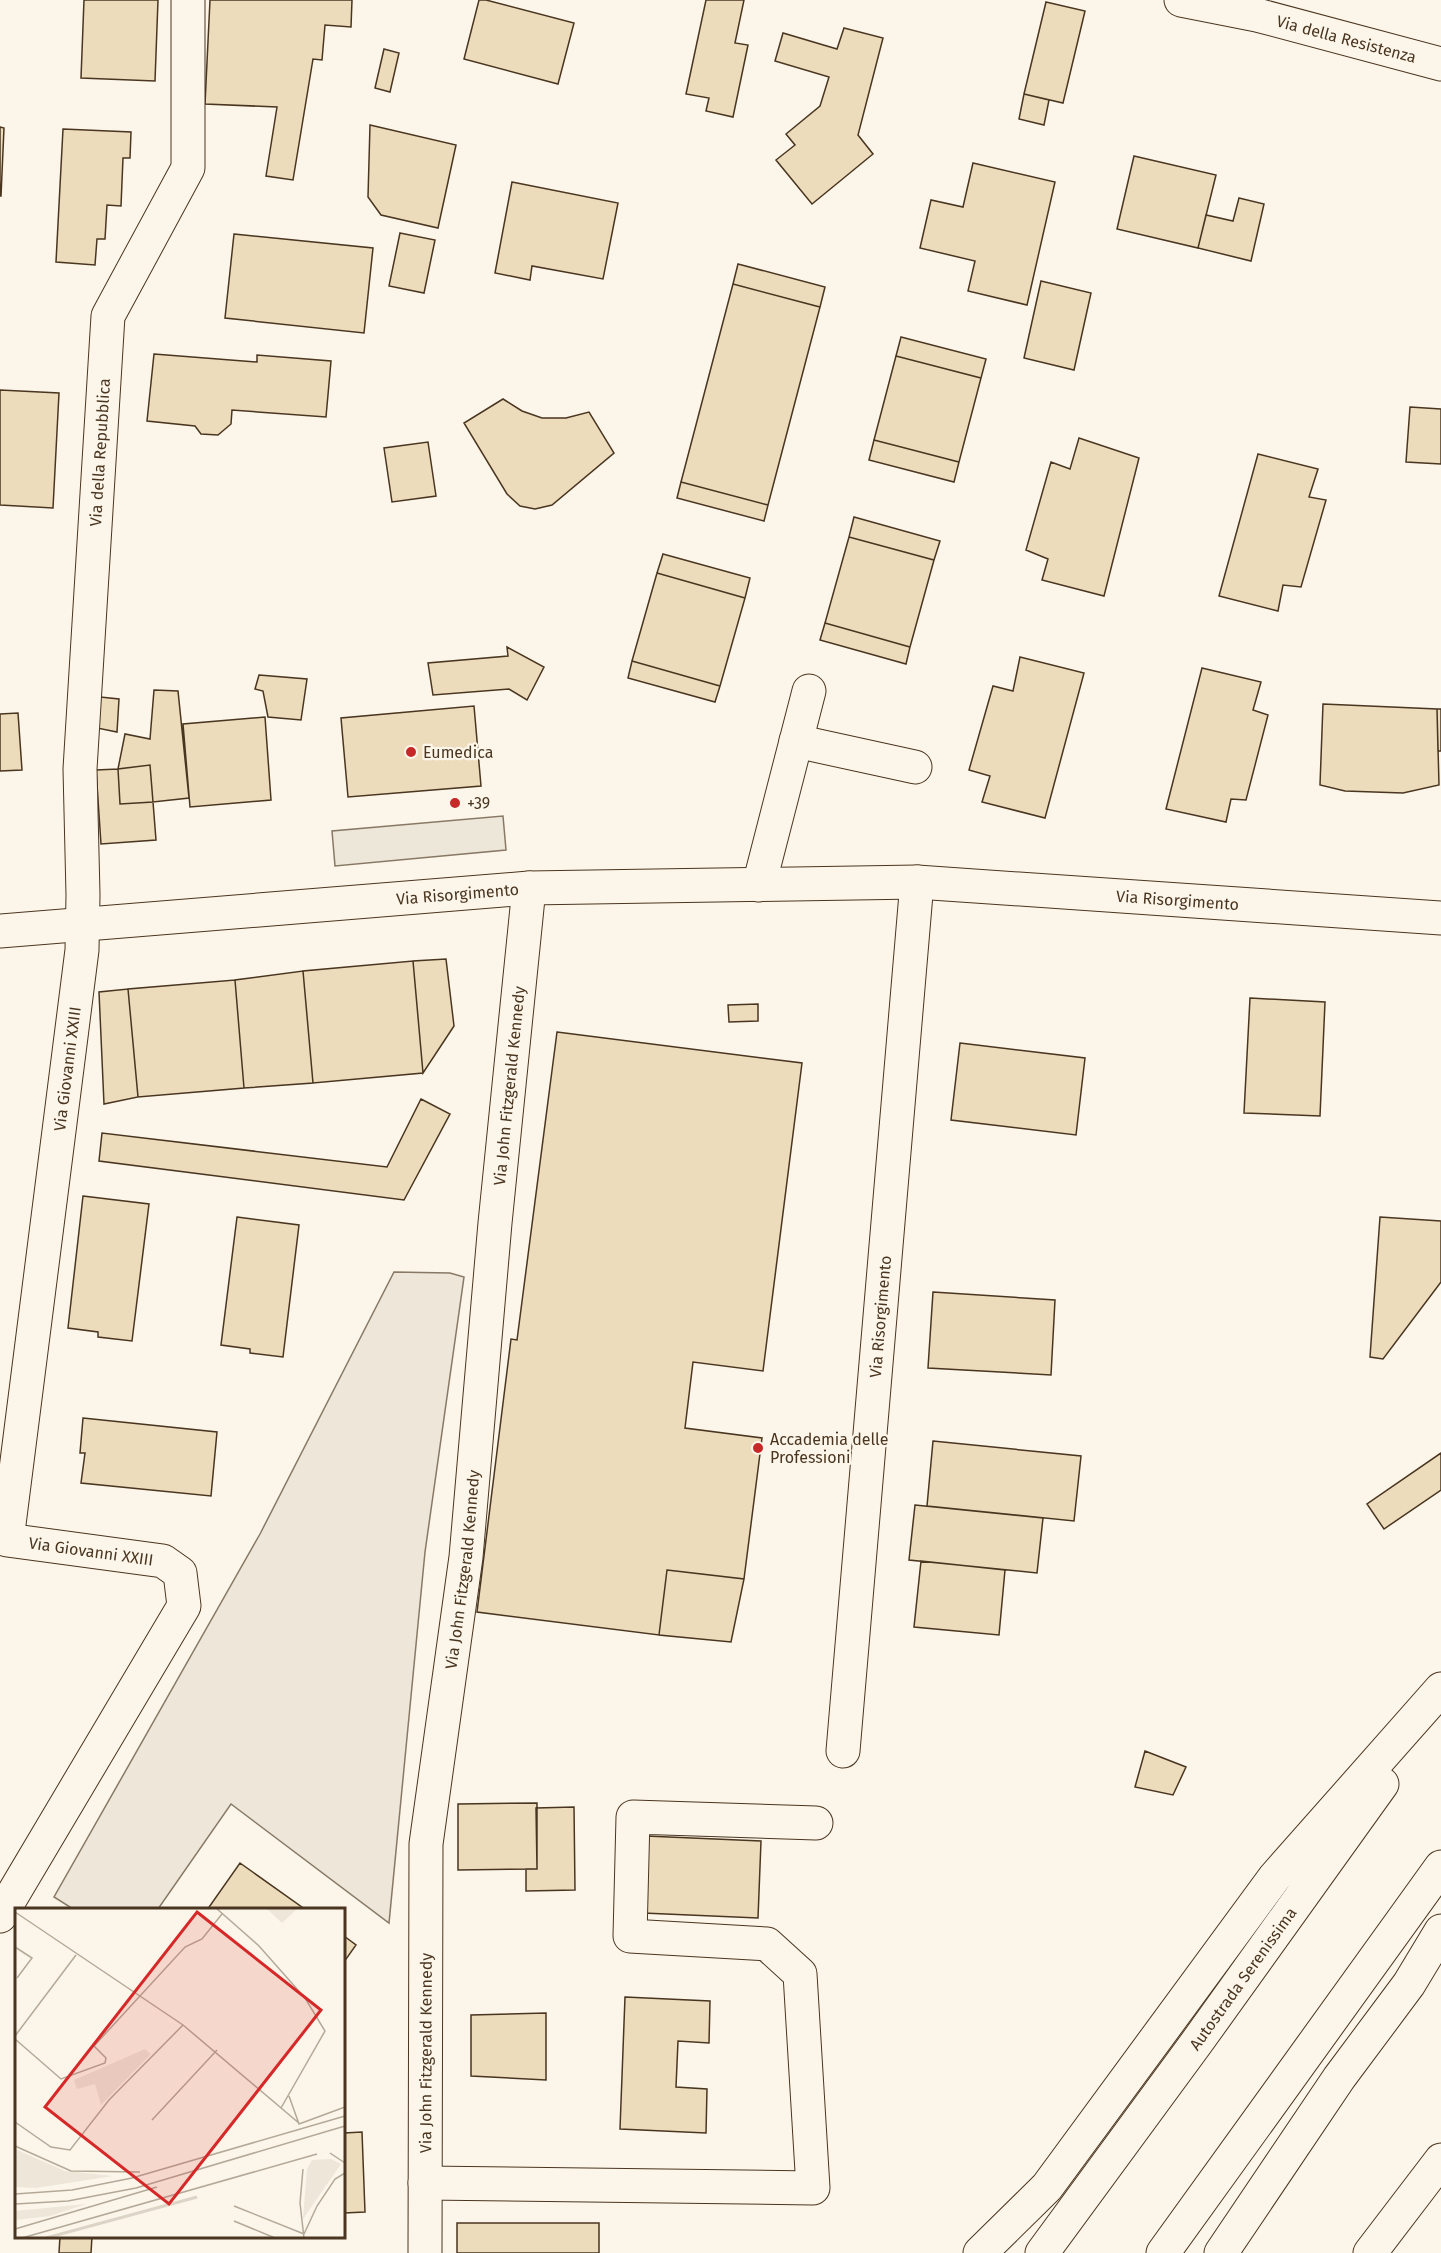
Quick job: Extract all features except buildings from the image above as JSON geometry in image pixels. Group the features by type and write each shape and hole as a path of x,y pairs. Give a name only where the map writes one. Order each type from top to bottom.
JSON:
{"main road":[{"name":"Via della Repubblica","path":"83,924 80,769 108,316 188,168 188,0"},
{"name":"Via della Resistenza","path":"1181,0 1257,15 1441,64"},
{"path":"759,885 809,691"},
{"path":"796,741 915,767"},
{"name":"Via Risorgimento","path":"0,931 529,888 916,882 1441,918"},
{"name":"Via Risorgimento","path":"843,1751 916,882"},
{"name":"Via John Fitzgerald Kennedy","path":"425,2253 426,1844 466,1557 495,1222 529,888"},
{"name":"Via Giovanni XXIII","path":"0,1916 184,1606 180,1572 163,1561 8,1540 83,924"},
{"path":"981,2253 1047,2187 1274,1878 1441,1689"},
{"name":"Autostrada Serenissima","path":"1042,2253 1441,1702"},
{"path":"425,2182 813,2188 800,1974 767,1944 630,1936 633,1817 816,1823"},
{"path":"1163,2253 1441,1867"},
{"path":"1221,2253 1339,2078 1409,1984 1441,1931"},
{"path":"1370,2253 1441,2160"}],"shaded area":[{"path":"503,816 506,850 335,866 332,831"},
{"path":"394,1272 450,1273 464,1277 425,1552 389,1923 231,1804 159,1908 71,1908 54,1897 260,1534"}],"place":[{"name":"Eumedica","path":"411,752"},
{"name":"+39","path":"455,803"},
{"name":"Accademia delle Professioni","path":"758,1448"}]}
